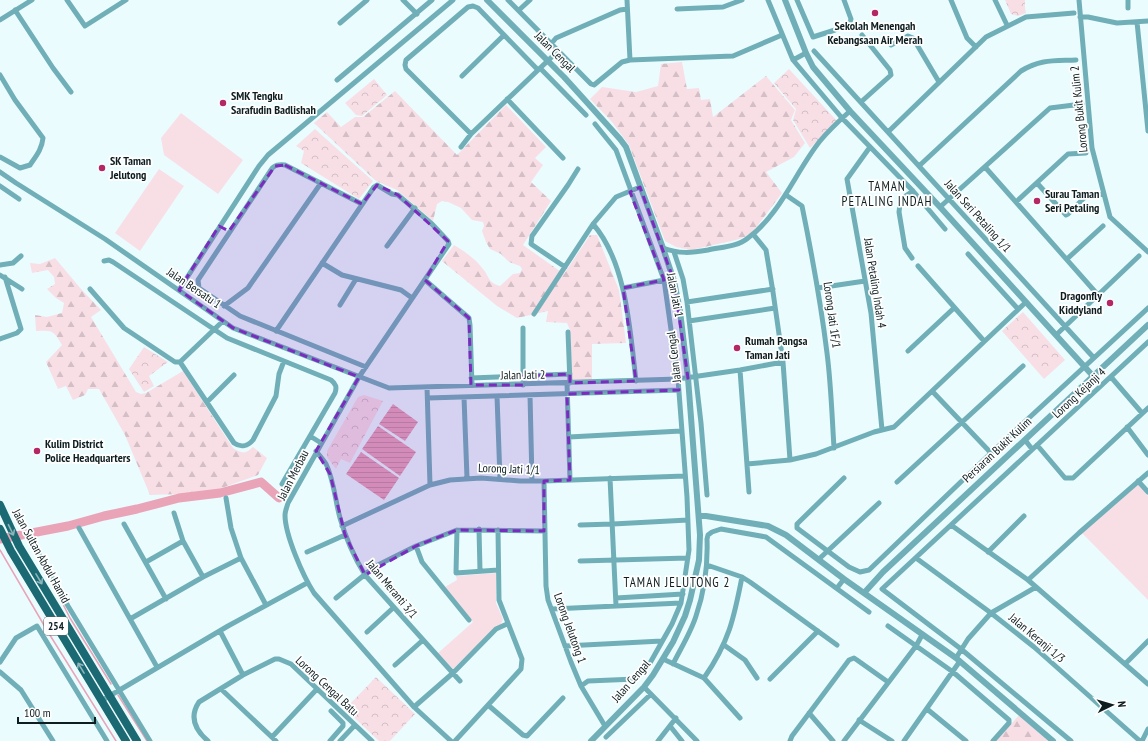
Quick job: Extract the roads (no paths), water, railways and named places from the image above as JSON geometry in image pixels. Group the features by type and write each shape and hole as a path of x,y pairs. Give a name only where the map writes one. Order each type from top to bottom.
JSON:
{"main road":[{"name":"Jalan Sultan Abdul Hamid","path":"2,509 19,546 137,741"},
{"name":"Jalan Sultan Abdul Hamid","path":"0,528 11,551 126,741"}],"street":[{"path":"0,20 32,0"},
{"path":"67,0 85,26 126,0"},
{"path":"340,23 367,0"},
{"path":"403,0 417,14"},
{"path":"337,80 432,0"},
{"path":"179,290 219,226 268,155 453,0"},
{"name":"Jalan Cengal","path":"487,0 569,82 626,147 674,281 680,311 688,378 699,516 699,560 690,600 678,630 663,659 644,687 591,741"},
{"path":"508,0 591,84 594,85 622,62 630,60 733,56 782,35"},
{"path":"518,10 530,0"},
{"path":"627,0 630,60"},
{"path":"677,9 723,7 742,0"},
{"path":"768,0 792,60 842,118 913,192 945,229"},
{"path":"785,0 806,53 813,66 850,111 1093,376"},
{"path":"797,0 813,37 848,24 851,21 844,0"},
{"path":"951,0 967,38 976,47"},
{"path":"995,0 1008,25"},
{"name":"Lorong Bukit Kulim 2","path":"1079,0 1092,148 1110,217 1148,252"},
{"path":"1128,0 1128,8"},
{"path":"471,134 406,69 405,65 406,60 468,7 473,6 478,8 586,115"},
{"path":"551,44 556,38 620,10 627,9"},
{"path":"15,10 53,68 71,92"},
{"path":"888,132 986,37 1026,17 1074,13"},
{"path":"1080,17 1088,17 1116,23 1148,22"},
{"path":"1137,22 1148,131"},
{"path":"462,76 504,35"},
{"path":"861,102 891,76 890,70 862,35"},
{"path":"891,45 908,36 913,38 939,82"},
{"path":"461,147 471,134 558,51"},
{"name":"Jalan Seri Petaling 1/1","path":"814,51 1094,358"},
{"path":"792,60 806,53"},
{"path":"919,166 1021,71 1033,64 1045,61 1076,60"},
{"path":"0,75 15,100 43,138 39,152 30,165 20,168 0,157"},
{"path":"507,99 563,158"},
{"path":"940,208 1050,108 1082,104"},
{"path":"663,248 674,252 691,253 738,244 748,238 764,223 786,195 820,141 850,111"},
{"name":"Jalan Jati 1","path":"581,686 588,681 636,680 650,663 662,642 682,599 688,558 688,520 679,390 664,280 630,192 616,150 595,124"},
{"name":"Jalan Petaling Indah 4","path":"870,147 846,179 871,313 882,430"},
{"path":"1016,202 1068,154 1086,153"},
{"path":"362,204 285,165 278,165 271,170 229,231 198,280 198,285 199,288 240,316 366,367"},
{"path":"985,167 1098,295"},
{"path":"565,267 531,244 530,241 578,169"},
{"name":"Jalan Bersatu 1","path":"0,172 105,239 234,328 359,377"},
{"path":"224,306 248,288 321,183"},
{"path":"1036,183 1066,215 1085,197 1104,194"},
{"path":"276,331 362,204 377,185 392,194 398,195 415,208 387,246"},
{"path":"0,186 19,198"},
{"path":"534,314 593,224 616,197 640,187"},
{"path":"912,258 905,248 899,212 900,204 904,197 913,192"},
{"name":"Lorong Jati 1F/1","path":"786,195 802,206 818,288 827,354 834,448"},
{"name":"Jalan Merbau","path":"415,208 449,242 359,377 288,503 285,515 288,534 308,583 322,604 414,707 451,741"},
{"path":"593,224 602,234 606,242 623,288 636,381"},
{"path":"219,226 229,231"},
{"path":"1067,260 1103,226"},
{"path":"753,234 766,250 773,289 783,362 790,460"},
{"path":"674,252 683,279 687,302 696,376 707,495"},
{"path":"968,254 1018,309"},
{"path":"0,265 13,263 21,256"},
{"path":"1056,335 1139,256"},
{"path":"104,261 109,260 113,262 227,338 331,380 336,385 335,393 282,484"},
{"path":"322,264 342,275 401,290 412,298"},
{"path":"918,266 984,341"},
{"path":"2,276 22,289"},
{"path":"0,339 17,333 21,329 2,276"},
{"path":"340,305 356,279"},
{"path":"425,280 468,318 470,325 472,386"},
{"path":"623,288 664,280"},
{"path":"818,288 865,281"},
{"path":"90,289 124,328 175,362 180,362 223,321"},
{"path":"687,302 773,289"},
{"path":"747,464 790,460 816,454 894,427 1026,302"},
{"path":"689,321 776,308"},
{"path":"908,351 954,308"},
{"path":"844,478 797,524 798,528 849,567 860,572 869,570 991,453 1148,308"},
{"name":"Persiaran Bukit Kulim","path":"864,593 888,567 1148,325"},
{"path":"523,328 524,385"},
{"path":"568,332 570,374 567,394 570,480"},
{"name":"Lorong Kejanji 4","path":"961,649 882,589 1148,342"},
{"path":"180,362 234,443 238,446 243,446 249,445 253,440 276,396 279,374 284,361"},
{"path":"688,378 783,362"},
{"path":"897,482 963,423 1023,366"},
{"path":"740,370 749,492"},
{"path":"471,378 570,374"},
{"path":"207,402 234,375"},
{"path":"1111,376 1142,413"},
{"name":"Jalan Jati 2","path":"359,377 389,388 524,385 688,378"},
{"path":"427,387 430,485"},
{"path":"428,398 679,390"},
{"path":"932,391 991,453"},
{"path":"530,395 532,481"},
{"path":"497,396 500,479"},
{"path":"464,397 467,478"},
{"path":"1037,445 1067,479 1073,478 1148,408"},
{"path":"1127,428 1148,455"},
{"path":"568,437 681,430"},
{"path":"310,436 321,443"},
{"path":"1025,440 1032,449"},
{"name":"Jalan Meranti 3/1","path":"316,451 325,462 330,474 342,526 353,556 365,575 460,680"},
{"path":"1028,580 1148,473"},
{"name":"Lorong Jati 1/1","path":"342,526 430,485 450,480 467,478 544,481 685,476"},
{"path":"610,478 616,606"},
{"name":"Lorong Jelutong 1","path":"544,481 544,530 548,600 581,686 605,726"},
{"path":"1138,481 1148,492"},
{"path":"226,498 231,528 241,558 266,605"},
{"path":"818,559 879,502"},
{"path":"174,513 183,541 203,577"},
{"path":"699,516 768,526 786,536 958,660 1053,741"},
{"path":"988,552 1024,516"},
{"path":"580,525 688,520"},
{"path":"124,524 166,599"},
{"path":"951,525 1028,580 1148,684"},
{"path":"79,528 158,667"},
{"path":"479,529 480,571"},
{"path":"673,664 696,617 701,599 708,565 708,535 721,529 766,536 869,612"},
{"path":"336,598 374,567 416,546 457,530 544,530"},
{"path":"457,530 456,573 498,570"},
{"path":"454,741 520,669 522,664 522,659 498,600 498,530"},
{"path":"307,552 345,535"},
{"path":"31,540 68,606 150,741"},
{"path":"146,562 183,541"},
{"path":"416,546 422,562 468,620"},
{"path":"130,619 203,577 241,558"},
{"path":"580,561 688,558"},
{"name":"Jalan Keranji 1/3","path":"916,558 991,613 1034,647 1141,741"},
{"path":"708,565 742,577 837,645"},
{"path":"704,678 724,645 731,628 742,577"},
{"path":"837,588 844,579"},
{"path":"101,701 220,631 308,583"},
{"path":"904,741 953,672 961,649 971,635 991,613 1036,587"},
{"path":"616,598 690,600"},
{"path":"552,609 616,606 682,599"},
{"path":"367,632 394,608"},
{"path":"414,707 453,673 496,629 507,624"},
{"path":"0,662 16,638 37,626 107,741"},
{"path":"888,626 953,672 1010,721 993,741"},
{"path":"220,631 243,675"},
{"path":"770,679 818,631"},
{"path":"844,741 916,646 922,635"},
{"path":"395,665 423,640"},
{"path":"1125,664 1148,641"},
{"path":"565,646 662,642"},
{"path":"724,645 745,660 756,678"},
{"path":"961,649 1071,741"},
{"name":"Lorong Cengal Batu","path":"208,741 197,729 194,722 195,708 199,702 243,675 275,659 291,664 372,741"},
{"path":"663,659 704,678 740,718"},
{"path":"790,741 792,736 847,662 852,659 857,660 888,682"},
{"path":"0,672 21,690 53,741"},
{"path":"644,687 697,741"},
{"path":"221,689 274,739 317,689"},
{"path":"606,737 651,694"},
{"path":"488,705 523,736 527,736 563,698"},
{"path":"927,709 966,741"},
{"path":"330,741 343,726 343,723 331,712"},
{"path":"809,713 833,741"},
{"path":"658,741 676,718"},
{"path":"859,720 892,741"},
{"path":"340,741 355,725"},
{"path":"670,726 682,741"},
{"path":"1141,741 1148,729"}],"waterway":[{"path":"0,539 68,526 179,498 220,493 261,482 279,498"},
{"path":"26,534 29,540"},
{"path":"0,550 48,632 116,741"},
{"path":"48,575 70,618 111,684"},
{"path":"118,695 147,741"}],"place":[{"name":"Sekolah Menengah Kebangsaan Air Merah","path":"875,13"},
{"name":"SMK Tengku Sarafudin Badlishah","path":"223,103"},
{"name":"SK Taman Jelutong","path":"102,168"},
{"name":"Surau Taman Seri Petaling","path":"1037,201"},
{"name":"Dragonfly Kiddyland","path":"1110,303"},
{"name":"Rumah Pangsa Taman Jati","path":"737,348"},
{"name":"Kulim District Police Headquarters","path":"37,451"}],"district":[{"name":"TAMAN PETALING INDAH","path":"887,194"},
{"name":"TAMAN JELUTONG 2","path":"677,582"}]}
